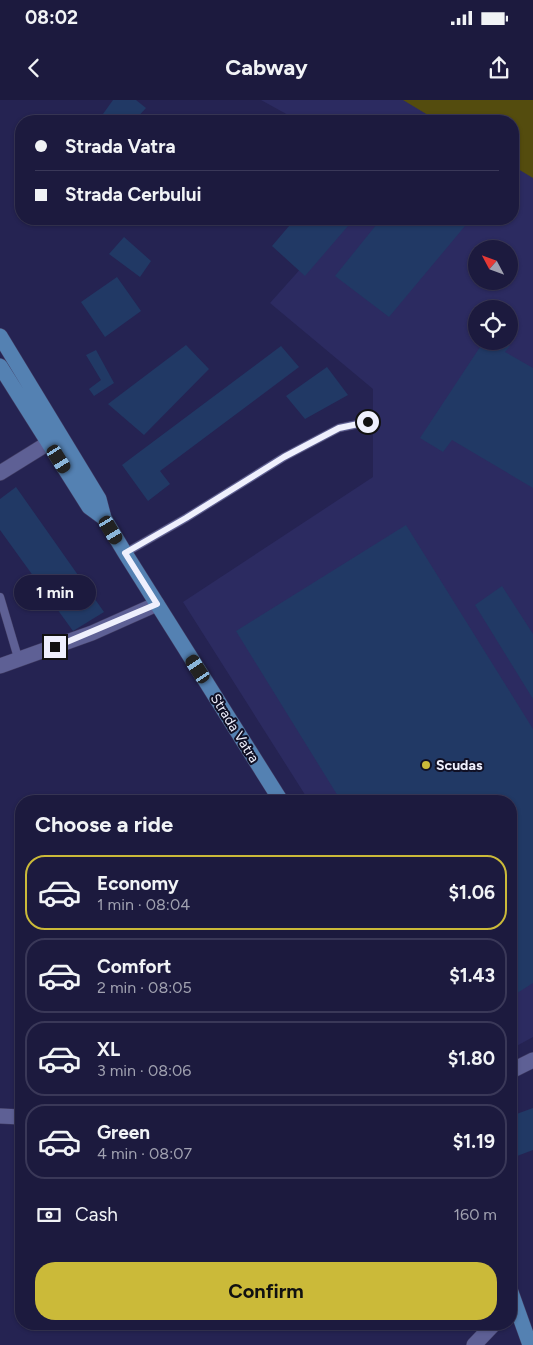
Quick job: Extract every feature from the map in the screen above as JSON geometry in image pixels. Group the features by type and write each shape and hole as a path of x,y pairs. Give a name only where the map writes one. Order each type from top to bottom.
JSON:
{"street":[{"name":"Strada Vatra","path":"0,336 55,438"},
{"name":"Strada Vatra","path":"0,366 100,499 104,518 277,795"},
{"path":"0,473 55,438"},
{"path":"0,666 157,604"},
{"path":"517,1068 533,1060"},
{"path":"0,1116 15,1117"},
{"path":"517,1311 530,1345"},
{"path":"474,1345 488,1330"}],"lane":[{"path":"125,553 186,518 284,457 339,428 368,422"},
{"path":"0,597 19,660"}],"shaded area":[{"path":"261,100 533,100 533,1037 517,1046 517,795 305,795 183,602 373,477 373,389 270,303 340,225 519,225 519,115 288,115"},
{"path":"403,100 533,100 533,178 519,170 519,115 428,115"}],"building":[{"path":"113,100 136,100 146,108 140,115 102,115"},
{"path":"290,225 349,225 305,276 272,246"},
{"path":"376,225 465,226 389,317 335,276"},
{"path":"124,237 151,261 140,277 109,254"},
{"path":"117,277 141,311 105,337 81,302"},
{"path":"186,345 209,369 144,435 108,404"},
{"path":"281,346 299,367 160,471 170,484 148,501 122,465"},
{"path":"96,350 114,383 94,396 89,389 101,380 86,355"},
{"path":"478,350 507,350 505,352 533,368 533,488 452,440 443,452 420,438"},
{"path":"327,367 348,395 305,419 286,396"},
{"path":"16,487 104,612 73,631 0,530 0,499"},
{"name":"Scudas","path":"406,525 533,729 533,983 517,993 517,795 337,795 236,631"},
{"path":"502,586 533,634 533,699 475,605"},
{"path":"533,1108 533,1150 517,1156 517,1114"}],"place":[{"name":"Scudas","path":"426,765"}],"route":[{"path":"55,647 157,604 125,553 261,473 284,457 339,428 368,422"}]}
